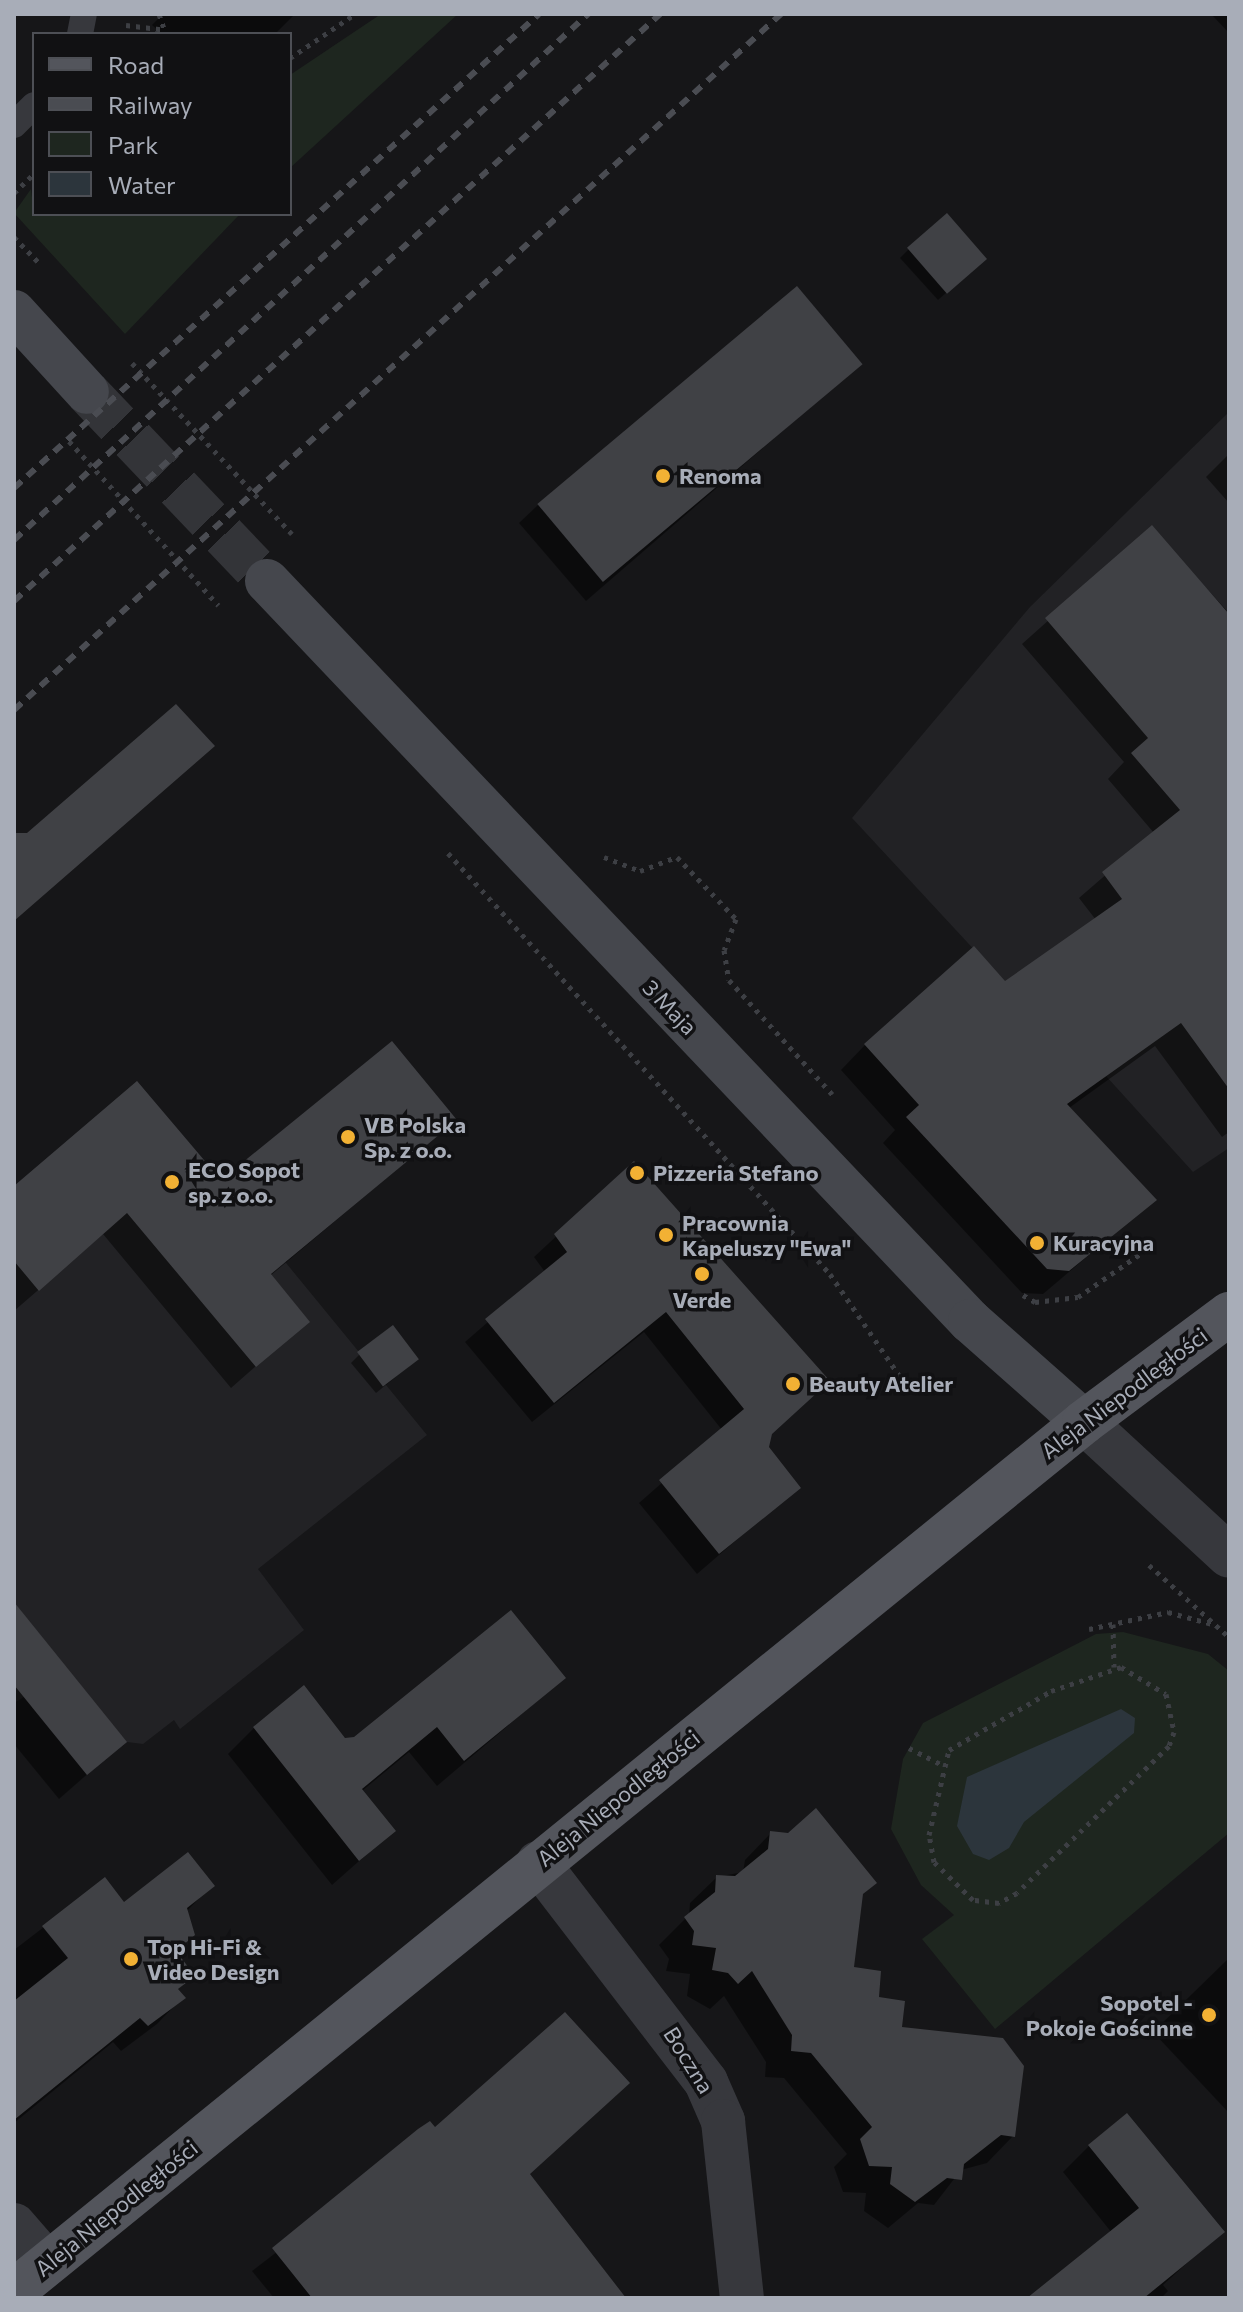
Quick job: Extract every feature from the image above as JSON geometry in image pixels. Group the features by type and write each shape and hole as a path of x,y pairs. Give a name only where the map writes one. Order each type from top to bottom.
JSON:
{"main road":[{"name":"Aleja Niepodległości","path":"14,2291 1084,1422 1229,1314"}],"street":[{"path":"14,312 87,392"},
{"name":"3 Maja","path":"267,581 970,1321 1084,1422"},
{"path":"1084,1422 1229,1556"},
{"name":"Boczna","path":"538,1863 706,2082 723,2121 742,2298"},
{"path":"14,2225 47,2263"}],"lane":[{"path":"14,125 32,107"}],"path":[{"path":"113,25 163,32 159,14"},
{"path":"292,57 355,14"},
{"path":"14,193 32,176"},
{"path":"677,857 736,919 724,950 729,980 838,1101"},
{"path":"657,1076 830,1274 903,1381"},
{"path":"1009,1287 1035,1302 1078,1297 1153,1245"},
{"path":"1149,1565 1229,1637"},
{"path":"1089,1629 1168,1612 1216,1625"},
{"path":"1113,1624 1114,1667"},
{"path":"1114,1667 1150,1679 1166,1694 1174,1732 1169,1746 999,1903 973,1900 934,1862 930,1814 943,1765 960,1741 1051,1691 1114,1667"},
{"path":"909,1748 943,1765"}],"shaded area":[{"path":"1229,412 1229,1148 1193,1172 1067,1033 1057,1039 852,818 1030,607"},
{"path":"137,1081 427,1435 258,1569 304,1630 180,1729 174,1720 143,1744 127,1742 87,1775 24,1697 14,1703 14,1186"}],"green space":[{"path":"381,14 458,14 292,166 292,74"},
{"path":"31,189 32,216 238,216 125,334 14,213"},
{"path":"1123,1632 1208,1654 1229,1671 1229,1833 995,2029 922,1939 954,1915 921,1885 891,1829 903,1759 923,1723 1096,1634"}],"water":[{"path":"1121,1709 1135,1718 1134,1733 1024,1822 1009,1848 989,1860 973,1854 957,1826 967,1777"}],"building":[{"path":"947,213 987,259 947,294 907,248"},
{"path":"797,286 863,364 603,582 537,504"},
{"path":"1152,525 1229,614 1229,1089 1181,1023 1067,1104 1157,1200 1069,1271 1047,1269 906,1117 919,1105 864,1044 974,946 1005,981 1122,899 1102,872 1180,810 1131,753 1148,738 1045,618"},
{"path":"176,704 215,746 14,921 14,833 27,833"},
{"path":"392,1041 457,1120 271,1274 310,1322 256,1367 127,1213 39,1291 14,1261 14,1186 137,1081 221,1180"},
{"path":"634,1161 830,1381 772,1434 769,1447 801,1488 719,1554 659,1480 744,1409 666,1312 554,1403 485,1319 567,1252 554,1234"},
{"path":"393,1325 419,1359 383,1386 357,1352"},
{"path":"14,1602 127,1742 87,1775 14,1685"},
{"path":"511,1610 566,1678 464,1761 437,1727 362,1789 396,1831 359,1861 253,1727 304,1685 345,1738 354,1737"},
{"path":"816,1808 877,1883 863,1894 854,1967 881,1971 879,1997 905,2001 902,2027 1003,2038 1024,2066 1015,2137 1001,2135 964,2164 962,2180 947,2178 915,2202 890,2184 892,2167 869,2166 860,2139 872,2127 811,2053 791,2051 792,2035 752,1971 738,1984 728,1973 712,1970 716,1948 692,1945 694,1931 684,1917 715,1892 716,1875 735,1876 768,1849 770,1831 788,1833"},
{"path":"188,1852 215,1886 187,1908 195,1935 176,1951 195,1976 178,1989 186,1998 148,2026 140,2018 14,2120 14,2001 68,1958 42,1926 105,1877 124,1902"},
{"path":"565,2012 630,2083 530,2174 626,2298 312,2298 272,2248 418,2129 430,2121 435,2127"},
{"path":"1127,2113 1225,2232 1144,2298 1027,2298 1139,2208 1088,2145"}],"tunnel":[{"path":"87,392 267,581"}],"railway":[{"path":"14,488 539,14"},
{"path":"14,540 588,14"},
{"path":"14,601 660,14"},
{"path":"14,710 781,14"}],"place":[{"name":"Renoma","path":"663,476"},
{"name":"VB Polska Sp. z o.o.","path":"348,1137"},
{"name":"Pizzeria Stefano","path":"637,1173"},
{"name":"ECO Sopot sp. z o.o.","path":"172,1182"},
{"name":"Pracownia Kapeluszy \"Ewa\"","path":"666,1235"},
{"name":"Kuracyjna","path":"1037,1243"},
{"name":"Verde","path":"702,1274"},
{"name":"Beauty Atelier","path":"793,1384"},
{"name":"Top Hi-Fi & Video Design","path":"131,1959"},
{"name":"Sopotel - Pokoje Gościnne","path":"1209,2015"}]}
